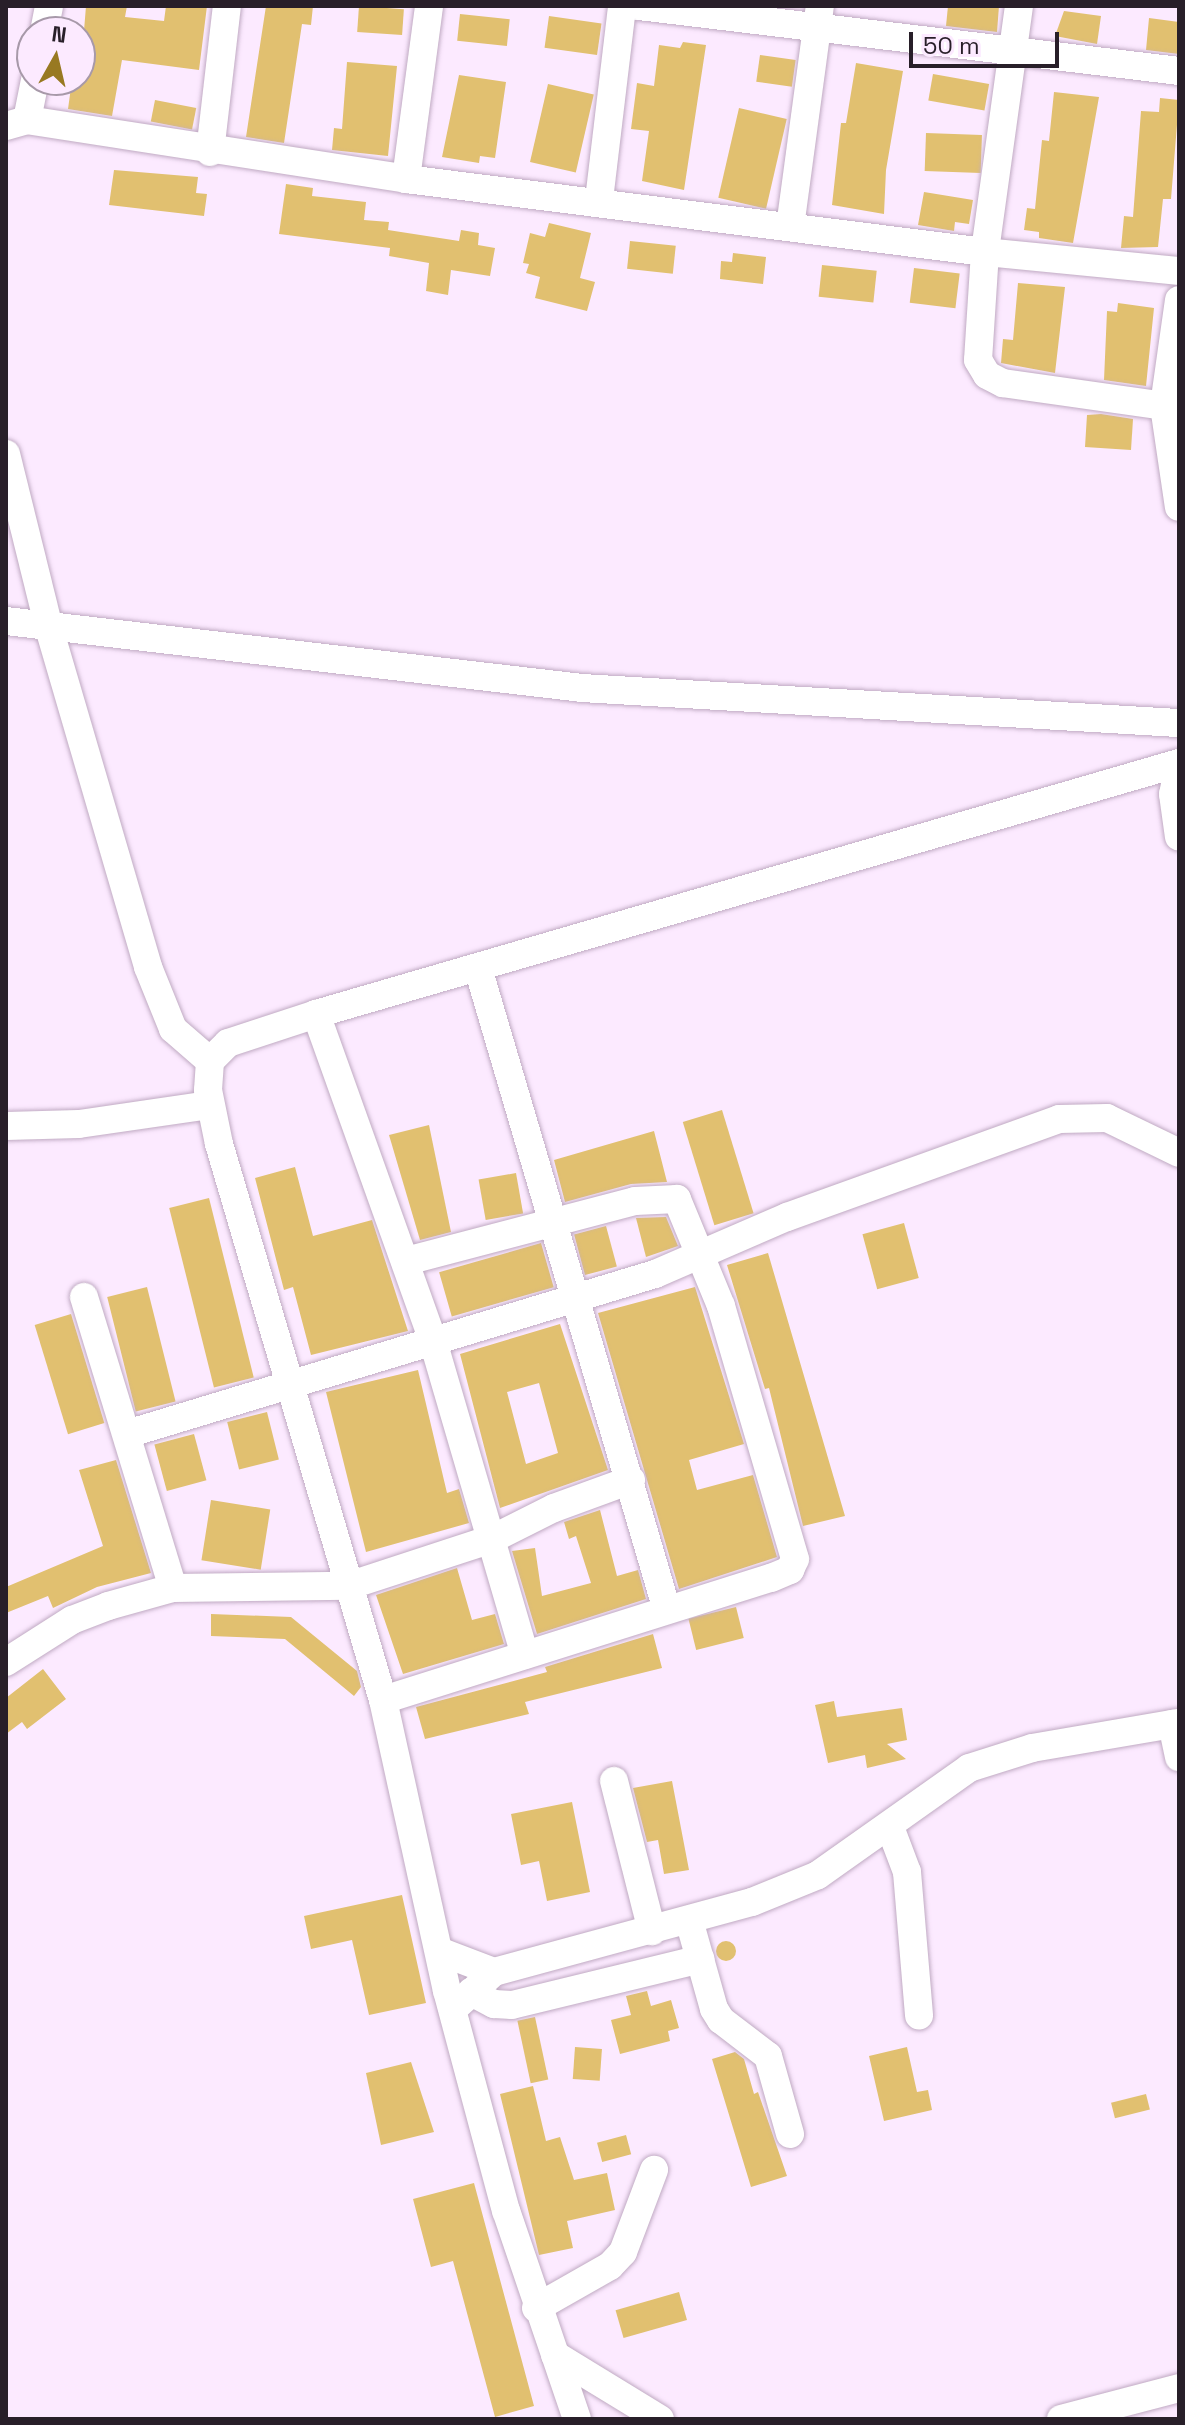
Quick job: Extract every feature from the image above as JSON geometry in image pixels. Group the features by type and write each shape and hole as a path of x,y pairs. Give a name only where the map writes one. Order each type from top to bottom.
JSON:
{"street":[{"path":"210,152 227,6"},
{"path":"406,179 429,6"},
{"path":"599,200 622,6"},
{"path":"639,6 819,17 1013,51 1179,71"},
{"path":"1019,6 985,252 976,351 987,375 1003,383 1164,406"},
{"path":"790,227 819,17"},
{"path":"28,96 17,123 406,179 599,200 985,252 1179,271"},
{"path":"1179,300 1164,406 1179,507"},
{"path":"6,454 49,628 148,967 173,1029 210,1061"},
{"path":"6,621 582,688 1179,723"},
{"path":"577,2419 536,2308 462,2001 439,1951 383,1700 287,1384 209,1105 210,1061 228,1043 316,1014 1179,763 1173,794 1179,837"},
{"path":"478,968 667,1610"},
{"path":"316,1014 407,1261 525,1655"},
{"path":"6,1126 92,1122 209,1105"},
{"path":"127,1434 576,1299 703,1255 883,1180 1075,1115 1107,1118 1179,1153"},
{"path":"383,1700 771,1578 795,1563 780,1496 703,1255 685,1210 671,1196 551,1222 407,1261"},
{"path":"84,1297 173,1588"},
{"path":"6,1662 72,1620 173,1588 348,1586 492,1539 554,1508 631,1480"},
{"path":"462,2001 494,1972 752,1902 818,1875 890,1827 941,1784 1002,1755 1175,1724 1179,1757"},
{"path":"614,1781 652,1931"},
{"path":"890,1827 907,1872 919,2016"},
{"path":"689,1920 721,2020 768,2056 790,2134"},
{"path":"594,1946 604,1984"},
{"path":"439,1951 494,1972"},
{"path":"462,2001 501,2006 700,1959"},
{"path":"536,2308 610,2266 623,2252 654,2170"},
{"path":"555,2355 660,2419"},
{"path":"1061,2419 1179,2388"}],"building":[{"path":"86,6 127,6 125,17 164,21 166,6 207,6 199,70 122,60 112,116 68,109 70,96 96,96 96,16 85,16"},
{"path":"266,6 313,6 311,25 302,24 284,143 246,137"},
{"path":"359,6 404,9 402,35 357,32"},
{"path":"948,6 999,6 997,32 946,26"},
{"path":"1064,11 1101,16 1097,44 1055,36"},
{"path":"460,14 510,19 507,46 457,41"},
{"path":"549,16 601,23 597,55 545,48"},
{"path":"1149,18 1179,22 1179,54 1146,50"},
{"path":"683,42 706,45 684,190 642,181 649,131 631,129 637,83 654,86 659,45 680,48"},
{"path":"760,55 796,60 792,87 756,82"},
{"path":"347,62 397,66 388,156 332,150 334,128 342,129"},
{"path":"856,63 903,71 886,170 884,214 832,205 841,123 846,123"},
{"path":"933,74 989,84 984,110 928,101"},
{"path":"459,75 506,82 495,158 480,156 479,163 442,157"},
{"path":"548,84 594,95 576,173 530,162"},
{"path":"1054,92 1099,97 1073,243 1039,238 1039,232 1024,230 1027,208 1035,209 1042,140 1049,141"},
{"path":"1160,98 1179,100 1171,199 1163,199 1158,247 1121,248 1124,216 1133,217 1141,111 1159,112"},
{"path":"155,100 196,108 192,130 151,122"},
{"path":"739,108 787,119 766,209 718,198"},
{"path":"926,133 982,135 981,173 925,171"},
{"path":"114,170 198,177 196,193 207,194 204,216 109,205"},
{"path":"286,184 313,188 312,196 366,202 364,220 389,222 388,230 459,241 461,230 479,233 478,245 495,248 490,276 451,270 448,295 426,291 429,263 389,256 390,248 279,234"},
{"path":"924,192 973,200 969,224 955,222 954,231 918,225"},
{"path":"549,223 591,233 580,278 595,282 587,311 535,298 540,277 526,273 529,264 523,263 530,233 545,237"},
{"path":"630,241 676,246 673,274 627,269"},
{"path":"733,253 766,257 763,284 720,279 721,261 732,262"},
{"path":"822,265 877,271 873,303 819,297"},
{"path":"914,268 960,274 955,308 910,303"},
{"path":"1018,283 1065,287 1055,373 1001,363 1003,339 1013,340"},
{"path":"1118,303 1154,308 1146,386 1104,380 1107,311 1117,312"},
{"path":"1087,415 1133,419 1131,450 1085,447"},
{"path":"722,1110 754,1213 714,1225 683,1122"},
{"path":"429,1125 451,1232 420,1240 389,1135"},
{"path":"654,1131 667,1182 631,1184 565,1202 554,1160"},
{"path":"295,1167 313,1236 372,1220 408,1331 311,1355 293,1287 284,1290 255,1178"},
{"path":"516,1173 523,1213 486,1220 479,1180"},
{"path":"209,1198 254,1378 214,1387 169,1208"},
{"path":"666,1217 678,1246 646,1257 636,1218"},
{"path":"904,1223 919,1278 877,1289 862,1234"},
{"path":"606,1226 617,1267 585,1275 574,1235"},
{"path":"541,1243 554,1287 452,1316 439,1272"},
{"path":"768,1253 845,1516 803,1526 769,1388 765,1389 727,1265"},
{"path":"147,1287 176,1401 136,1411 107,1297"},
{"path":"695,1287 744,1444 689,1460 697,1490 753,1475 777,1557 679,1589 598,1313"},
{"path":"71,1314 104,1423 68,1434 35,1325"},
{"path":"560,1324 608,1470 500,1508 460,1354","holes":["539,1383 558,1453 526,1464 507,1392"]},
{"path":"418,1370 447,1493 459,1489 469,1523 366,1552 326,1392"},
{"path":"267,1412 279,1460 239,1469 227,1422"},
{"path":"194,1434 206,1480 167,1491 154,1445"},
{"path":"116,1460 151,1573 97,1587 53,1608 48,1596 6,1613 6,1587 103,1546 79,1470"},
{"path":"211,1500 270,1509 261,1570 201,1560"},
{"path":"600,1510 617,1576 638,1570 646,1599 537,1634 512,1551 535,1548 542,1596 591,1583 576,1536 569,1539 564,1522"},
{"path":"457,1568 472,1620 495,1614 504,1644 403,1674 376,1595"},
{"path":"736,1607 744,1638 696,1650 688,1619"},
{"path":"211,1614 291,1617 357,1671 361,1687 354,1696 285,1639 211,1636"},
{"path":"653,1634 662,1668 525,1702 529,1714 425,1739 416,1707 547,1672 545,1667"},
{"path":"43,1669 66,1699 27,1729 22,1722 6,1734 6,1698"},
{"path":"834,1701 837,1717 902,1708 907,1740 887,1744 906,1759 867,1768 865,1755 828,1763 815,1705"},
{"path":"672,1781 689,1870 664,1874 658,1840 647,1842 633,1788"},
{"path":"572,1802 590,1892 547,1901 539,1861 521,1865 511,1814"},
{"path":"402,1895 426,2003 369,2015 352,1940 311,1949 304,1916"},
{"path":"722,1941 730,1941 736,1951 730,1961 722,1961 716,1955 716,1947"},
{"path":"647,1991 651,2006 671,2000 679,2028 668,2031 670,2041 620,2054 611,2020 631,2015 626,1996"},
{"path":"535,2017 548,2080 531,2083 517,2021"},
{"path":"575,2047 602,2049 600,2081 573,2079"},
{"path":"907,2047 917,2092 928,2090 932,2110 884,2121 869,2056"},
{"path":"735,2052 744,2059 754,2094 758,2092 787,2176 751,2187 712,2059"},
{"path":"411,2062 434,2132 381,2145 366,2073"},
{"path":"533,2086 546,2141 560,2137 574,2180 607,2173 615,2210 567,2221 573,2248 539,2255 500,2094"},
{"path":"1146,2094 1150,2110 1115,2118 1111,2103"},
{"path":"626,2135 631,2154 602,2162 597,2143"},
{"path":"474,2183 534,2406 495,2417 453,2261 431,2267 413,2199"},
{"path":"679,2292 687,2320 624,2338 616,2310"}]}
